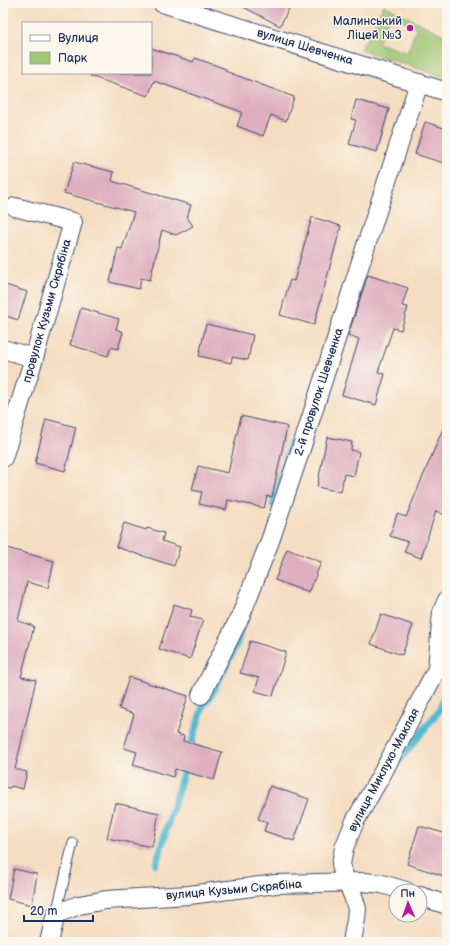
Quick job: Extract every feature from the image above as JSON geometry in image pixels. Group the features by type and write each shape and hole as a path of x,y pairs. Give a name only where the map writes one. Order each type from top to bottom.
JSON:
{"street":[{"name":"вулиця Шевченка","path":"162,3 447,92"},
{"name":"2-й провулок Шевченка","path":"201,694 241,615 270,541 419,83"},
{"name":"провулок Кузьми Скрябіна","path":"3,458 34,358 73,222 15,207"},
{"path":"3,349 34,358"},
{"name":"вулиця Миклухо-Маклая","path":"352,942 357,909 353,896 346,882 341,864 344,848 355,821 384,772 437,669 442,612 447,600"},
{"name":"вулиця Кузьми Скрябіна","path":"56,914 79,905 106,900 189,895 276,884 364,882 388,886"},
{"path":"428,899 447,905"},
{"path":"49,942 56,914"}],"lane":[{"path":"56,914 73,843"}],"green space":[{"path":"384,5 447,37 447,78 361,50","holes":["390,14 417,28 407,53 378,43"]}],"building":[{"path":"236,3 292,3 280,26"},
{"path":"152,48 193,62 195,58 294,97 286,121 271,115 263,136 237,126 242,112 154,81 148,96 90,76 91,74 152,74"},
{"path":"356,100 389,109 377,152 349,144 356,120 351,119"},
{"path":"425,122 447,129 447,164 415,154"},
{"path":"74,162 114,172 112,181 191,205 187,217 193,226 176,235 162,230 150,280 141,278 139,289 110,282 118,248 122,249 134,212 64,193"},
{"path":"312,217 341,226 314,325 280,315 290,280 294,281"},
{"path":"368,275 408,288 402,306 408,307 401,330 393,328 378,372 385,374 376,405 342,395 359,339 348,335"},
{"path":"3,284 27,292 18,320 3,315"},
{"path":"81,308 119,319 116,329 123,332 118,349 111,347 108,356 70,345"},
{"path":"206,324 253,335 248,360 232,357 231,363 199,356"},
{"path":"241,416 287,427 272,497 267,496 264,508 228,500 226,510 199,504 202,492 192,490 198,466 228,473"},
{"path":"46,419 76,427 65,471 35,463"},
{"path":"447,419 447,516 436,511 421,558 404,552 408,542 390,536 397,514 406,517"},
{"path":"327,437 352,442 351,450 359,452 354,476 344,474 341,492 317,487"},
{"path":"124,523 146,530 147,528 164,533 162,541 180,547 174,566 116,547"},
{"path":"3,547 54,561 48,588 27,582 18,621 34,626 21,677 36,680 15,769 27,772 23,789 11,786 10,788 3,787"},
{"path":"287,549 321,562 309,593 275,580"},
{"path":"174,604 192,610 190,617 203,620 190,659 159,649"},
{"path":"381,614 413,625 402,655 371,644"},
{"path":"250,641 286,652 273,696 255,691 259,678 240,673"},
{"path":"129,677 188,696 176,734 184,736 183,741 222,752 214,780 175,769 173,777 133,765 137,752 124,748 134,714 119,709"},
{"path":"270,786 309,799 294,841 264,831 267,822 258,819"},
{"path":"115,803 159,813 152,847 107,838"},
{"path":"419,826 447,834 447,877 407,864"},
{"path":"14,869 37,874 32,905 8,899"}],"waterway":[{"path":"273,505 291,442"},
{"path":"189,751 203,706 211,696 237,644 240,633"},
{"path":"392,770 438,712 447,690"},
{"path":"156,864 186,763"}],"place":[{"name":"Малинський Ліцей №3","path":"410,28"}]}
